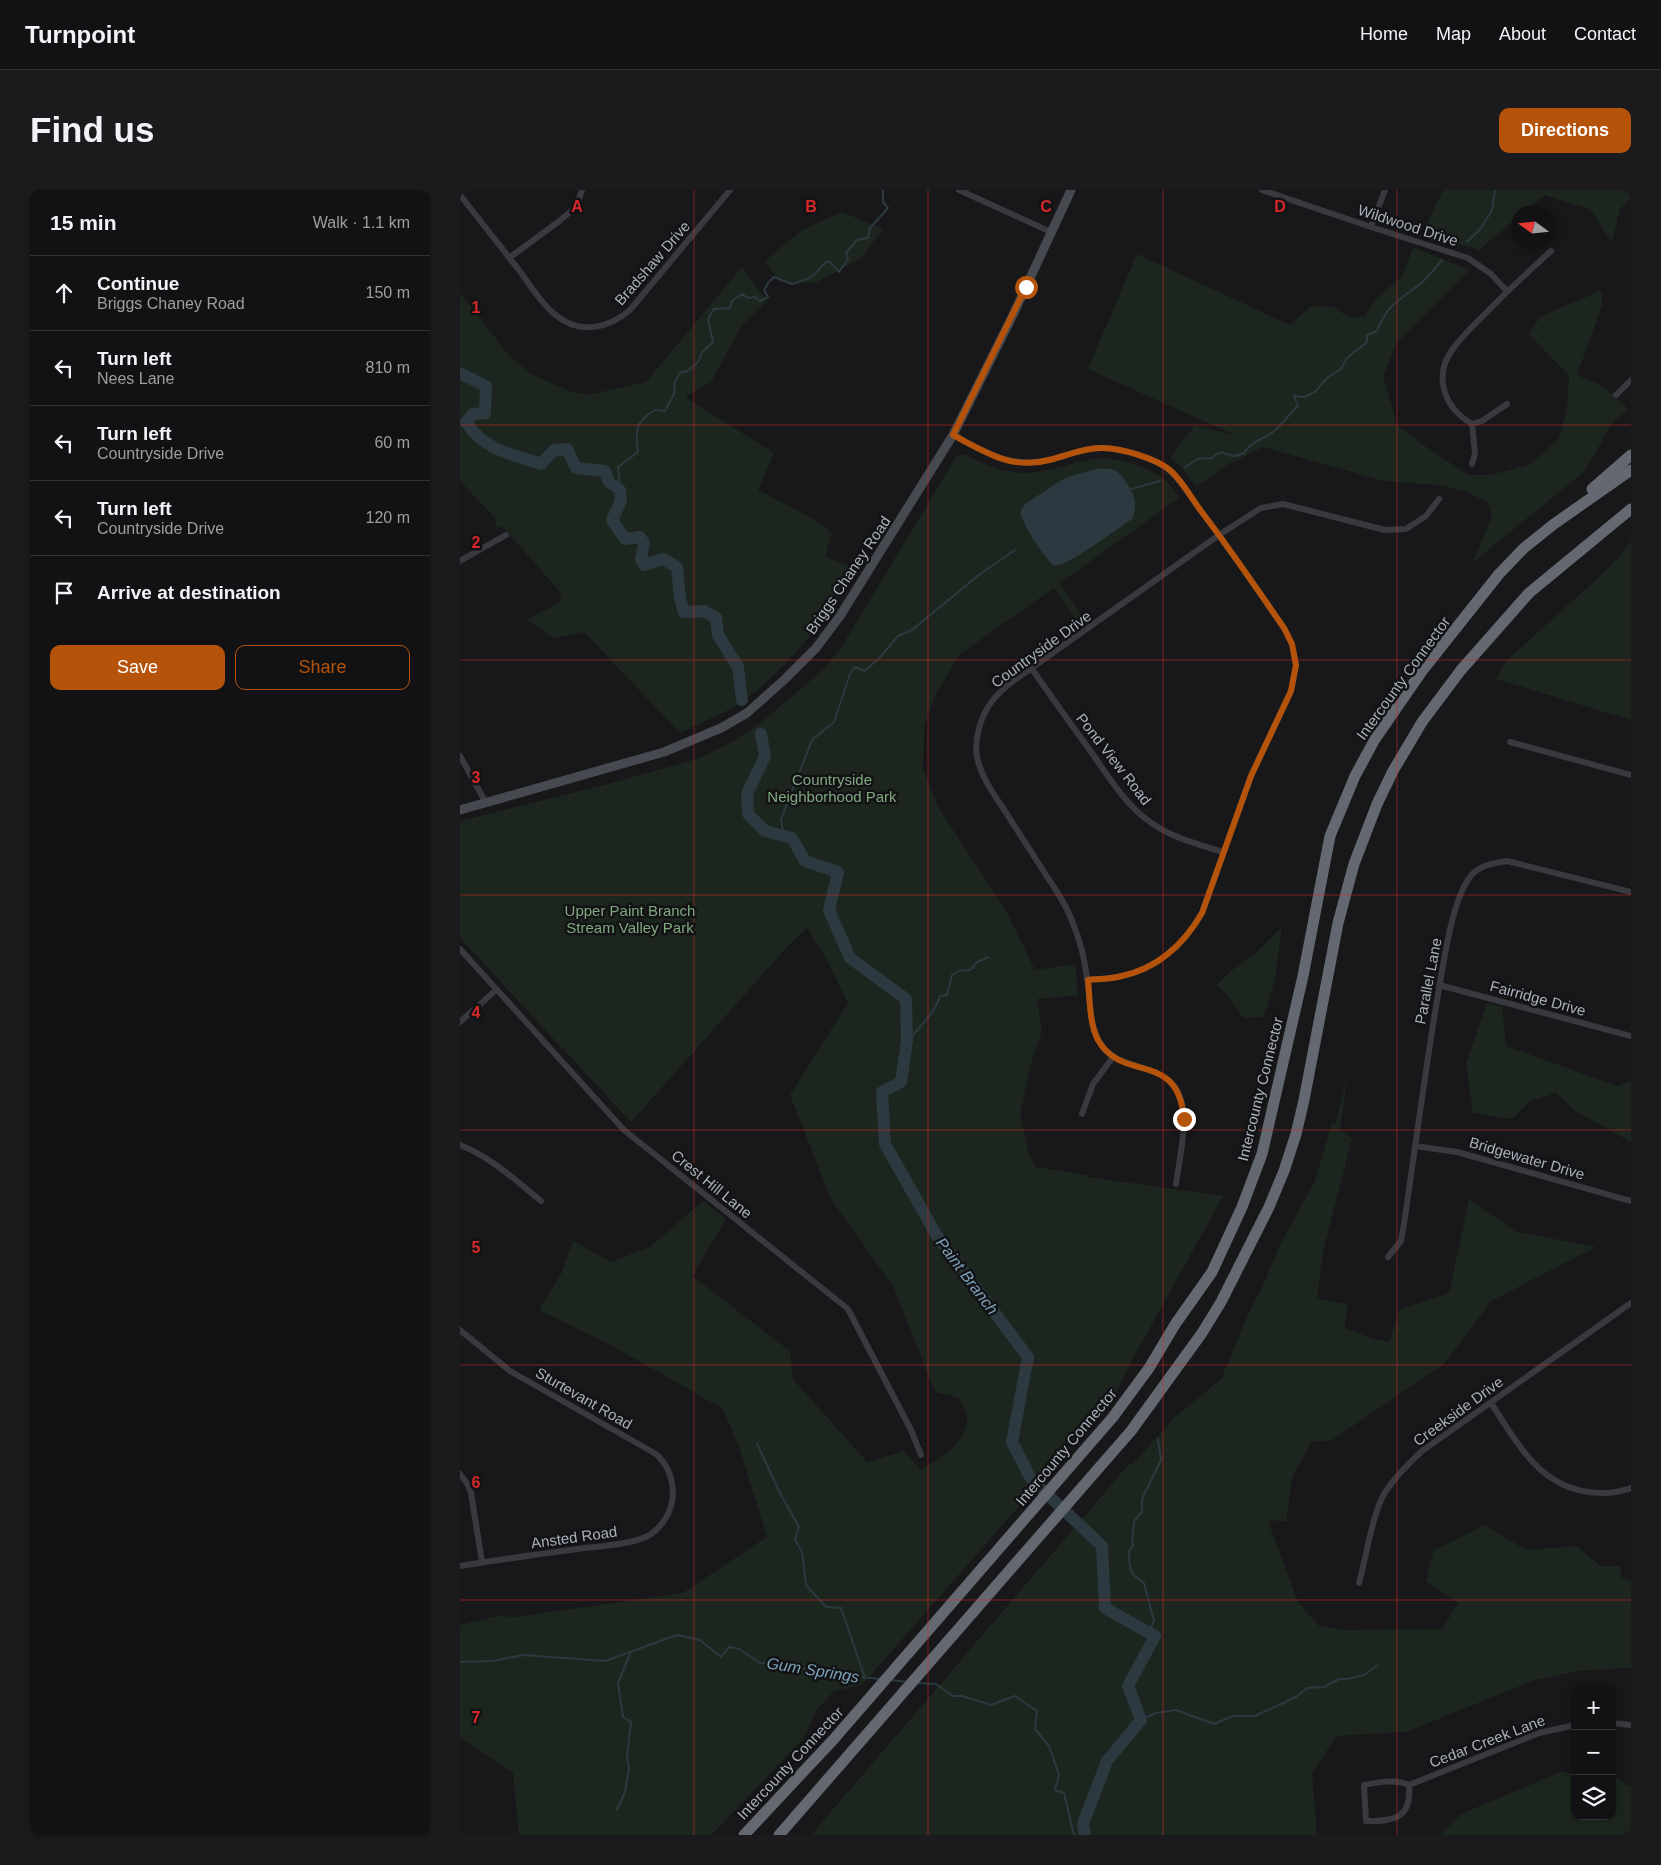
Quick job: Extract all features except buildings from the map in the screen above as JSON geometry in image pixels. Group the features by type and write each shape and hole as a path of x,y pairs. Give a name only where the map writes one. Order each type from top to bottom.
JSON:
{"highway":[{"path":"1554,524 1631,455"},
{"name":"Intercounty Connector","path":"744,1835 833,1740 1113,1417 1149,1368 1176,1323 1212,1272 1242,1207 1262,1154 1303,976 1330,836 1355,776 1375,739 1422,671 1500,574 1524,548 1554,524 1631,470"},
{"path":"779,1835 1131,1431 1202,1333 1221,1302 1269,1207 1284,1171 1300,1117 1338,923 1354,864 1377,804 1405,749 1422,722 1461,670 1529,593 1631,509"}],"main road":[{"name":"Briggs Chaney Road","path":"460,810 664,752 722,728 747,713 816,648 840,616 953,435 1015,310 1071,190"}],"street":[{"path":"510,258 576,207 582,190"},
{"name":"Bradshaw Drive","path":"460,195 556,316 568,323 587,328 602,326 618,320 630,310 730,190"},
{"path":"959,190 1051,232"},
{"name":"Wildwood Drive","path":"1262,190 1468,258 1491,274 1507,291"},
{"path":"1371,227 1385,190"},
{"path":"1472,424 1452,408 1444,392 1442,378 1444,365 1454,347 1507,291 1551,250"},
{"path":"1616,395 1631,380"},
{"path":"1472,424 1482,421 1507,404"},
{"path":"1472,424 1475,453 1472,464"},
{"path":"953,435 996,458 1022,463 1049,460 1100,448 1114,448 1158,462 1172,472 1284,628 1292,644 1296,665 1291,691 1251,776 1202,913 1192,931 1178,947 1158,962 1139,971 1122,976 1088,980"},
{"name":"Countryside Drive","path":"1113,1057 1098,1039 1092,1020 1088,980 1082,949 1072,919 1058,894 984,780 977,757 977,737 983,718 993,700 1009,684 1261,508 1283,504 1385,530 1406,529 1426,516 1439,499"},
{"path":"460,562 506,534"},
{"name":"Pond View Road","path":"1032,669 1133,808 1167,833 1223,852"},
{"path":"1510,742 1631,775"},
{"path":"460,756 486,803"},
{"name":"Parallel Lane","path":"1388,1256 1401,1241 1445,951 1460,894 1471,876 1484,866 1507,861 1631,892"},
{"name":"Crest Hill Lane","path":"460,949 624,1130 848,1309 911,1430 921,1455"},
{"name":"Fairridge Drive","path":"1439,985 1631,1036"},
{"path":"460,1022 496,990"},
{"path":"1082,1114 1093,1084 1113,1057 1128,1064 1154,1070 1165,1076 1172,1083 1183,1107 1184,1119 1176,1184"},
{"path":"460,1145 475,1150 499,1166 541,1201"},
{"name":"Bridgewater Drive","path":"1415,1146 1457,1152 1631,1201"},
{"name":"Creekside Drive","path":"1359,1583 1384,1494 1405,1467 1422,1452 1631,1303"},
{"name":"Sturtevant Road","path":"460,1330 510,1371 656,1454 664,1461 670,1473 673,1485 672,1501"},
{"path":"1490,1403 1523,1452 1547,1476 1567,1487 1589,1492 1604,1494 1631,1488"},
{"path":"460,1474 468,1485 470,1493 482,1562"},
{"name":"Ansted Road","path":"460,1566 614,1544 648,1536 665,1519 672,1501"},
{"path":"1616,1724 1631,1725"},
{"name":"Cedar Creek Lane","path":"1409,1785 1410,1799 1398,1817 1392,1820 1366,1821 1364,1785 1391,1782 1403,1782 1409,1785 1539,1733 1571,1725"}],"green space":[{"path":"1443,190 1631,190 1631,199 1620,209 1612,242 1590,209 1545,195 1533,205 1511,205 1511,223 1479,250 1423,233"},
{"path":"842,212 883,229 861,258 815,283 780,282 765,261 802,230"},
{"path":"1413,247 1469,270 1397,342 1383,376 1397,425 1423,445 1468,475 1490,475 1529,465 1558,440 1567,409 1569,376 1529,334 1540,317 1602,290 1602,306 1577,375 1603,386 1628,409 1613,422 1584,472 1472,563 1492,517 1488,503 1468,492 1439,485 1384,481 1263,447 1227,465 1196,487 1182,468 1170,458 1195,425 1237,436 1088,369 1137,254 1290,325 1311,306 1333,307 1350,318 1364,316 1377,298 1403,275"},
{"path":"742,267 767,301 742,325 711,382 685,397 774,453 758,490 810,517 832,533 825,556 857,570 818,626 771,678 735,706 680,733 584,632 553,638 527,619 558,604 562,594 502,526 497,529 495,518 460,481 460,293 508,354 531,374 569,391 588,395 646,382"},
{"name":"Upper Paint Branch Stream Valley Park","path":"963,454 998,469 1021,473 1048,470 1093,459 1120,460 1158,475 1167,482 1179,498 1060,583 1084,619 1078,623 1054,588 960,654 935,696 924,727 923,768 938,807 1005,909 1035,970 1075,964 1078,995 1037,999 1042,1031 1032,1060 1020,1114 1028,1150 1035,1167 1087,1175 1087,1177 1223,1196 1131,1362 1113,1399 862,1685 834,1691 816,1711 804,1738 711,1835 519,1835 513,1773 460,1737 460,1625 498,1616 516,1617 683,1593 767,1537 739,1447 723,1409 609,1344 539,1310 561,1274 573,1241 611,1262 650,1247 703,1201 726,1219 692,1276 790,1351 793,1379 867,1462 904,1451 921,1470 957,1443 965,1429 967,1417 959,1398 935,1392 894,1288 831,1199 790,1095 848,1003 828,962 807,928 788,946 631,1122 460,938 460,821 608,784 694,760 732,742 759,724 824,669 842,646 956,457"},
{"path":"1631,542 1631,720 1496,679 1506,661 1610,567"},
{"path":"1282,927 1275,979 1264,1017 1243,1018 1227,995 1216,985 1231,971 1255,954"},
{"path":"1487,1003 1502,1007 1506,1046 1617,1086 1631,1081 1631,1142 1575,1111 1556,1093 1530,1101 1512,1119 1473,1113 1466,1064"},
{"path":"1348,1073 1340,1129 1352,1139 1323,1252 1317,1298 1347,1304 1345,1328 1373,1339 1389,1342 1400,1309 1449,1293 1469,1200 1517,1232 1596,1247 1491,1301 1444,1364 1332,1440 1311,1442 1292,1478 1286,1522 1271,1520 1269,1524 1298,1602 1319,1626 1344,1630 1442,1629 1458,1603 1426,1581 1434,1550 1485,1525 1526,1550 1577,1546 1600,1566 1620,1566 1622,1578 1631,1580 1631,1668 1577,1671 1535,1680 1406,1732 1336,1736 1312,1774 1317,1835 811,1835 1129,1464 1132,1465 1176,1416 1221,1379 1279,1247 1315,1181 1332,1122 1335,1124 1337,1118"},
{"path":"1561,1772 1571,1773 1571,1820 1616,1820 1616,1779 1631,1787 1631,1835 1440,1835 1461,1814"}],"shaded area":[{"path":"1096,469 1116,471 1126,482 1135,500 1132,519 1081,554 1060,565 1054,566 1030,534 1021,511 1025,504 1065,478"}],"waterway":[{"path":"620,490 618,467 638,452 637,432 640,423 648,414 655,410 665,411 674,394 675,381 680,373 689,370 698,362 702,352 713,342 708,319 714,309 730,308 732,301 742,294 748,298 755,297 760,301 768,297 764,290 774,277 792,284 806,280 812,277 829,261 839,272 848,259 846,253 857,240 868,238 870,228 888,208 883,202 883,190"},
{"path":"1467,242 1481,228 1492,210 1495,190"},
{"path":"1185,467 1198,459 1212,458 1219,453 1231,456 1244,453 1253,444 1273,432 1298,406 1294,396 1304,397 1315,392 1327,378 1341,369 1347,358 1367,342 1367,335 1377,331 1390,308 1424,281 1442,260"},
{"name":"Paint Branch","path":"460,373 486,386 485,413 473,414 466,422 481,439 499,450 541,464 554,450 567,449 576,468 605,471 609,482 620,490 621,501 612,520 625,539 640,537 644,543 641,559 644,565 663,559 677,567 680,599 684,612 704,611 716,618 718,635 738,667 742,700"},
{"path":"1131,489 1160,481"},
{"path":"784,836 781,819 812,740 834,722 850,674 855,667 865,671 898,636 912,630 980,574 1015,550"},
{"name":"Paint Branch","path":"761,734 765,756 747,794 748,814 765,831 792,838 805,861 838,872 829,910 850,958 906,999 907,1041 901,1082 882,1092 885,1144 937,1236 1028,1357 1012,1442 1031,1479 1102,1546 1105,1608 1155,1636 1128,1686 1141,1720 1107,1761 1083,1824 1085,1835"},
{"path":"907,1041 922,1025 940,996 947,995 952,975 959,971 970,970 977,962 988,957"},
{"path":"1149,1632 1154,1621 1144,1583 1132,1573 1129,1551 1133,1546 1134,1521 1142,1512 1142,1499 1161,1460 1158,1439"},
{"path":"757,1444 781,1495 799,1527 795,1539 802,1552 806,1585 826,1607 841,1608 865,1678"},
{"name":"Gum Springs","path":"460,1662 493,1661 523,1655 605,1661 677,1635 700,1640 721,1657 729,1647 739,1649 760,1663 879,1679"},
{"path":"617,1810 625,1792 629,1769 627,1756 631,1722 623,1717 618,1683 630,1654"},
{"path":"1141,1720 1156,1713 1176,1710 1214,1724 1233,1716 1255,1716 1296,1697 1307,1688 1324,1687 1339,1679 1364,1675 1378,1665"},
{"name":"Gum Springs","path":"892,1680 907,1682"},
{"name":"Gum Springs","path":"919,1683 936,1684 953,1696 962,1696 991,1705 1015,1696 1037,1711 1035,1729 1049,1746 1059,1775 1055,1790 1064,1793 1074,1835"}],"route":[{"path":"1026,287 953,435 996,458 1022,463 1035,463 1100,448 1114,448 1158,462 1172,472 1284,628 1292,644 1296,665 1291,691 1251,776 1202,913 1192,931 1178,947 1158,962 1139,971 1122,976 1088,980 1092,1020 1098,1039 1113,1057 1128,1064 1154,1070 1165,1076 1172,1083 1178,1094 1183,1107 1184,1119"}],"park label":[{"name":"Countryside Neighborhood Park","path":"832,788"}]}
